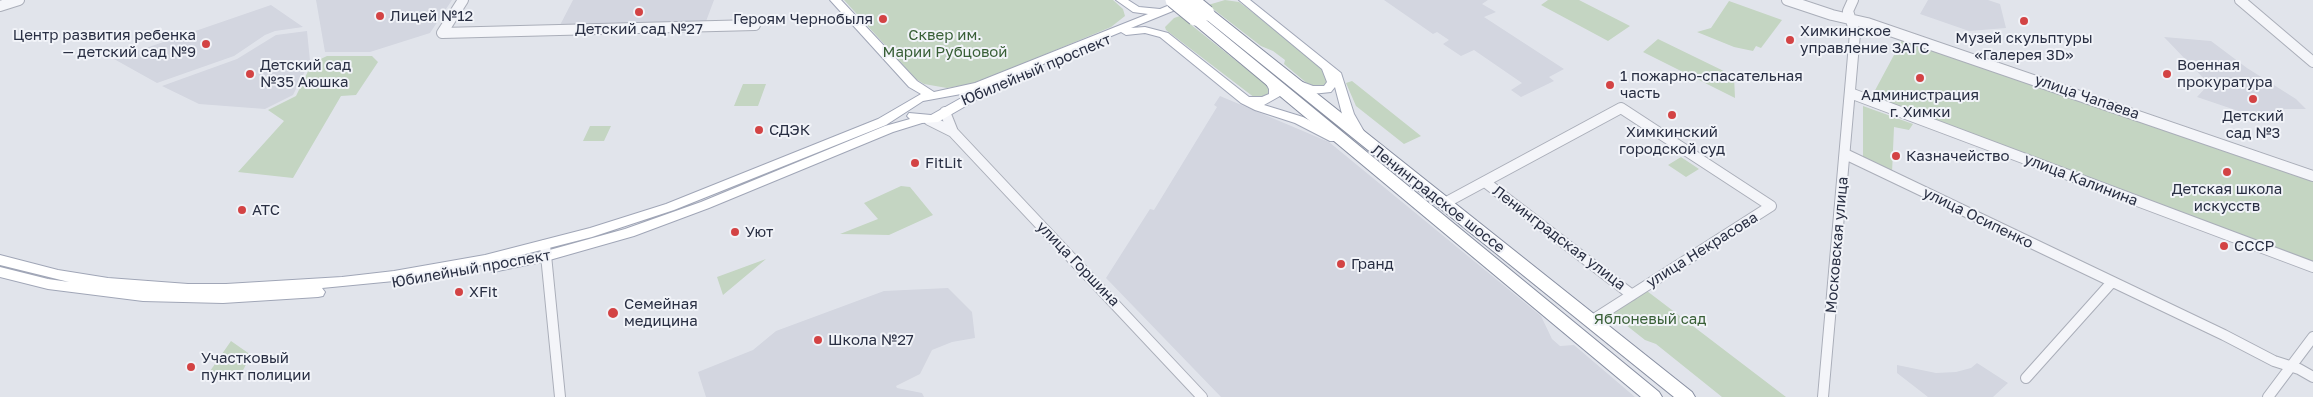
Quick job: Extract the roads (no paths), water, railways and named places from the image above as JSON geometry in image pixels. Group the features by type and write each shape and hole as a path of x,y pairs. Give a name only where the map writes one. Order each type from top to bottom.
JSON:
{"highway":[{"name":"Ленинградское шоссе","path":"1172,0 1201,10 1288,80 1363,148 1653,397"},
{"name":"Ленинградское шоссе","path":"1190,0 1270,80 1443,204 1686,397"}],"main road":[{"path":"825,0 908,92 911,115 924,120"},
{"path":"835,0 913,84 934,96"},
{"path":"1121,31 1167,12 1190,0"},
{"path":"1244,0 1327,67 1339,79 1346,106 1363,148"},
{"path":"1123,2 1141,11 1201,10"},
{"path":"1121,31 1128,17 1123,2"},
{"path":"1164,35 1160,24 1167,12"},
{"path":"1121,31 1146,30 1164,35 1239,94 1259,107 1315,127 1363,148"},
{"name":"Юбилейный проспект","path":"0,272 48,284 106,292 181,298 286,296 449,276 546,251 701,196 882,122 920,98 959,92 979,86 1121,31"},
{"name":"Юбилейный проспект","path":"0,260 58,275 127,285 188,289 258,288 394,276 592,244 670,219 889,129 939,117 972,96 1121,31"},
{"path":"1288,80 1312,90 1323,90 1330,87 1333,82 1327,67"},
{"path":"1239,94 1254,101 1268,100 1275,93 1270,80"},
{"name":"Юбилейный проспект","path":"934,96 946,101 946,111"}],"street":[{"path":"0,6 19,0"},
{"path":"463,0 442,33 755,25"},
{"name":"улица Чапаева","path":"1787,0 1832,15 1861,21 2313,176"},
{"path":"1849,17 1848,9 1853,0"},
{"path":"2240,0 2313,62"},
{"name":"Московская улица","path":"1823,397 1855,33 1849,17"},
{"name":"улица Калинина","path":"1850,91 2313,267"},
{"name":"улица Некрасова","path":"1443,204 1621,108 1771,206 1591,321"},
{"name":"улица Горшина","path":"946,111 953,132"},
{"name":"улица Горшина","path":"924,120 953,132 1202,397"},
{"name":"улица Осипенко","path":"1845,154 2274,361 2299,369 2313,378"},
{"name":"Ленинградская улица","path":"1485,182 1632,295"},
{"path":"546,251 560,397"},
{"path":"2026,378 2112,282"},
{"path":"2268,397 2313,337"}],"place":[{"name":"Детский сад №27","path":"639,12"},
{"name":"Лицей №12","path":"380,16"},
{"name":"Героям Чернобыля","path":"883,19"},
{"name":"Музей скульптуры «Галерея 3D»","path":"2024,21"},
{"name":"Химкинское управление ЗАГС","path":"1790,40"},
{"name":"Центр развития ребенка — детский сад №9","path":"206,44"},
{"name":"Детский сад №35 Аюшка","path":"250,74"},
{"name":"Военная прокуратура","path":"2167,74"},
{"name":"Администрация г. Химки","path":"1920,78"},
{"name":"1 пожарно-спасательная часть","path":"1610,85"},
{"name":"Детский сад №3","path":"2253,99"},
{"name":"Химкинский городской суд","path":"1672,115"},
{"name":"СДЭК","path":"759,130"},
{"name":"Казначейство","path":"1896,156"},
{"name":"FitLit","path":"915,163"},
{"name":"Детская школа искусств","path":"2227,172"},
{"name":"АТС","path":"242,210"},
{"name":"Уют","path":"735,232"},
{"name":"СССР","path":"2224,246"},
{"name":"Гранд","path":"1341,264"},
{"name":"XFit","path":"459,292"},
{"name":"Семейная медицина","path":"613,313"},
{"name":"Школа №27","path":"818,340"},
{"name":"Участковый пункт полиции","path":"191,367"}],"park label":[{"name":"Сквер им. Марии Рубцовой","path":"945,44"},
{"name":"Яблоневый сад","path":"1650,319"}]}
